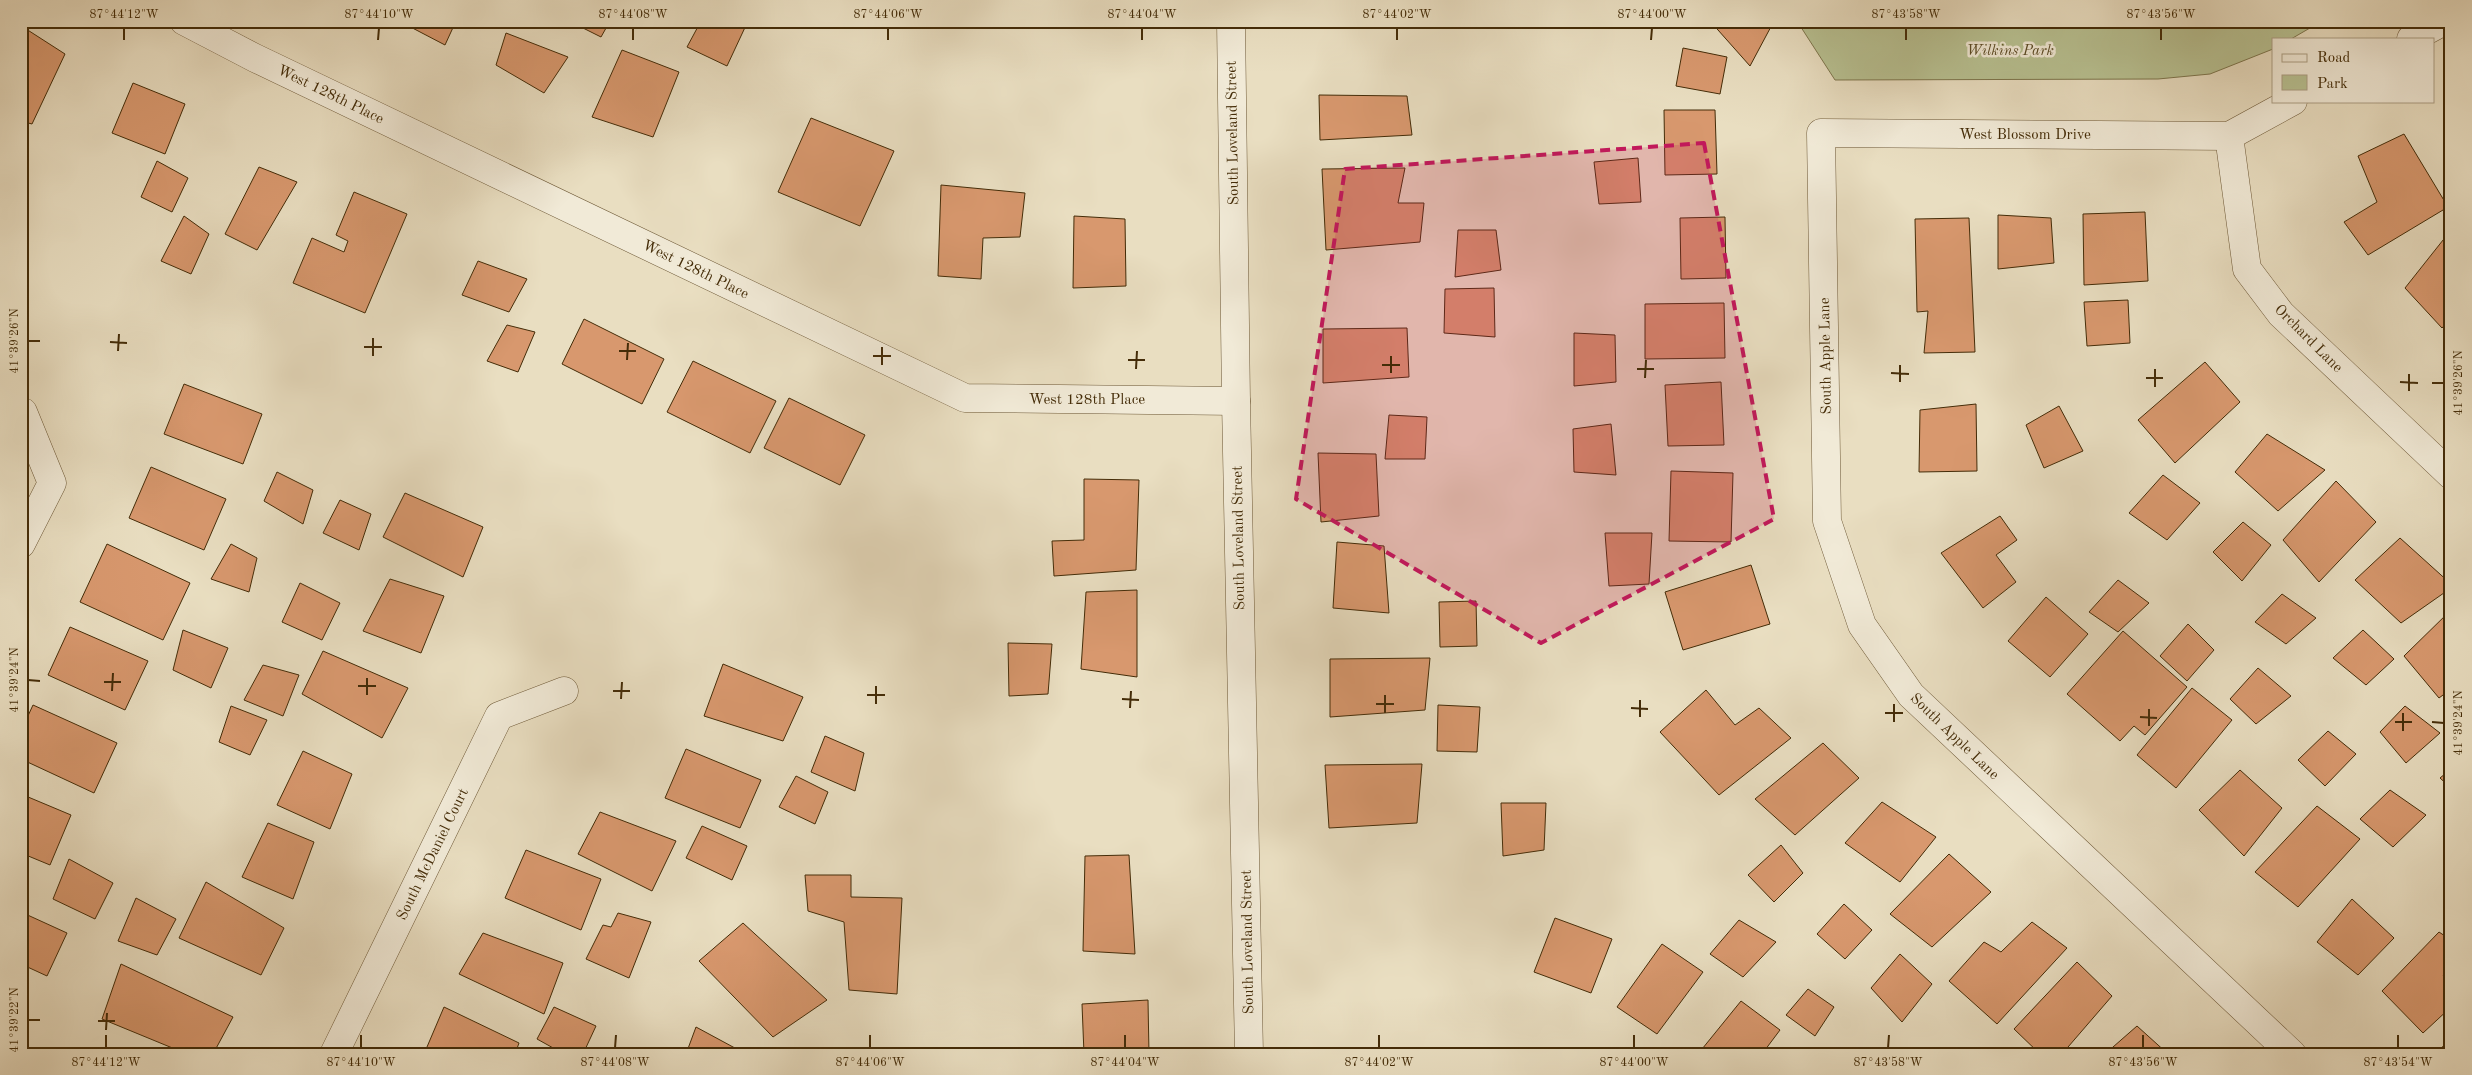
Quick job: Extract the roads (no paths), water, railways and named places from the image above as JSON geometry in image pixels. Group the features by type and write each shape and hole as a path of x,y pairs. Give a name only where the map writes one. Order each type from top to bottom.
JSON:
{"street":[{"name":"West 128th Place","path":"184,21 264,62 965,398 1236,401"},
{"name":"South Loveland Street","path":"1231,21 1236,401 1249,1054"},
{"path":"2413,38 2444,21"},
{"path":"2229,136 2291,102"},
{"name":"West Blossom Drive","path":"1821,133 2229,136"},
{"name":"South Apple Lane","path":"1821,133 1827,521 1862,625 1911,695 2292,1054"},
{"name":"Orchard Lane","path":"2229,136 2247,269 2281,314 2451,475"},
{"path":"21,544 52,483 23,412"},
{"name":"South McDaniel Court","path":"334,1054 499,716 564,691"}],"park label":[{"name":"Wilkins Park","path":"2010,50"}]}
